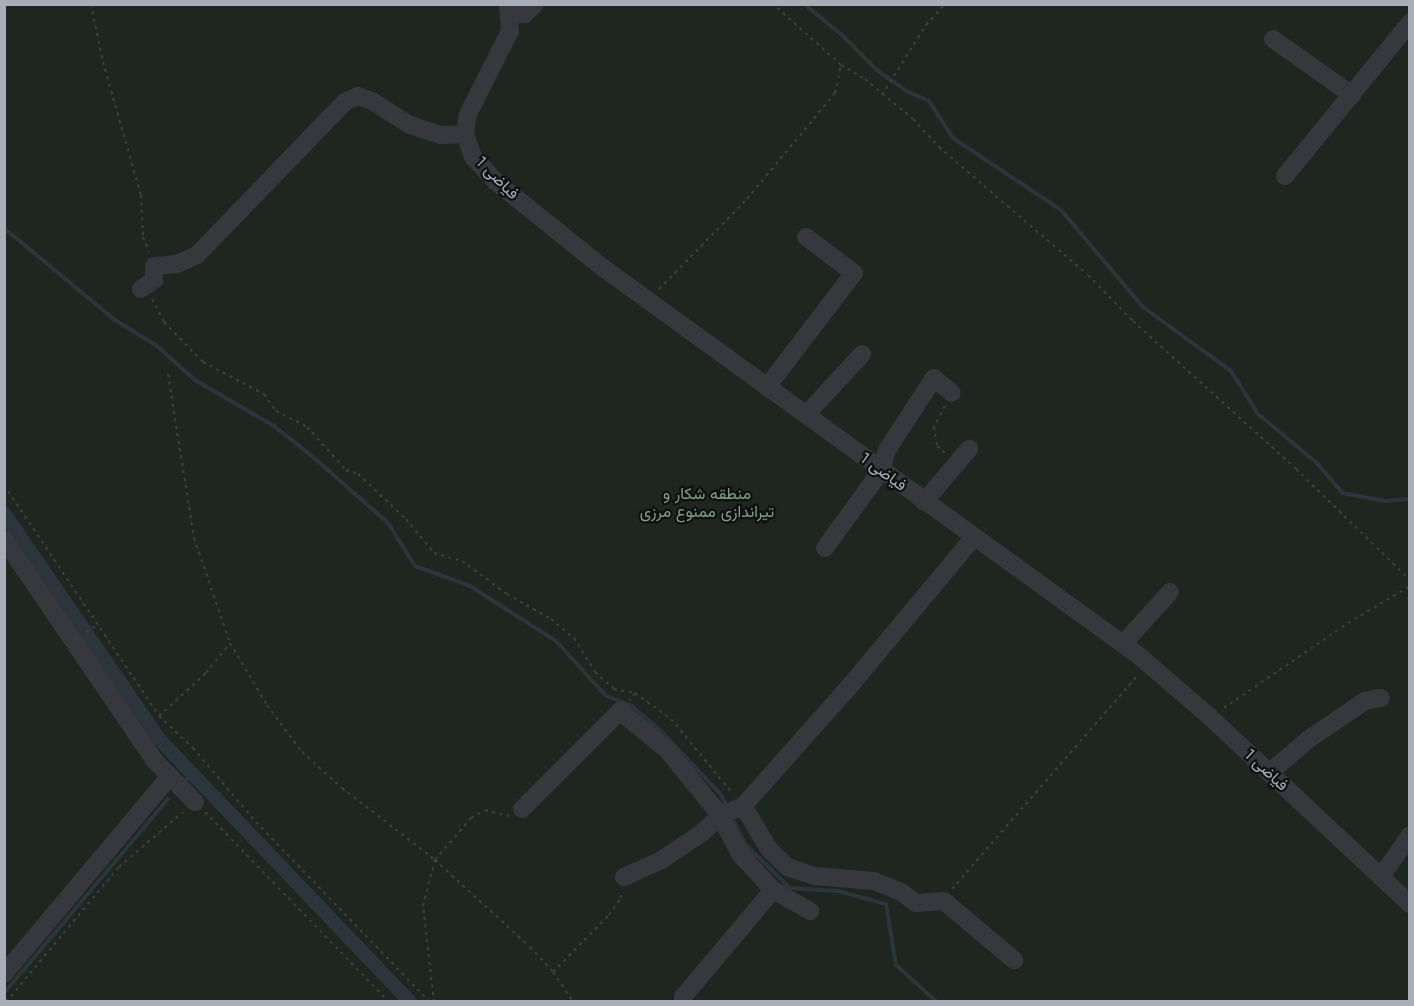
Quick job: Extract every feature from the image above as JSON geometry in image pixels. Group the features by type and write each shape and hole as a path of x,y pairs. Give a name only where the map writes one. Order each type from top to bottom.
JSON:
{"street":[{"path":"143,288 154,280 154,267 177,264 196,255 345,102 358,96 372,101 410,125 441,135 465,134 468,114 510,31 510,9 525,14 535,4"},
{"path":"1285,176 1410,23"},
{"path":"1273,39 1352,95"},
{"name":"فیاضی 1","path":"465,134 474,157 495,181 648,300 1148,663 1210,717 1410,904"},
{"path":"767,387 854,273 806,237"},
{"path":"806,416 861,354"},
{"path":"825,548 881,471 887,450 934,378 952,393"},
{"path":"924,502 969,449"},
{"path":"4,538 154,760 195,802"},
{"path":"624,877 660,861 731,811 849,687 973,538"},
{"path":"1123,644 1170,592"},
{"path":"1269,773 1309,739 1365,701 1381,698"},
{"path":"522,809 549,780 592,742 620,711 668,751 786,867 815,876 874,881 901,892 916,903 944,901 1014,960"},
{"path":"4,974 170,776"},
{"path":"731,811 740,854 773,890 810,911"},
{"path":"1381,877 1410,835"},
{"path":"683,997 773,890"}],"path":[{"path":"91,4 103,62 141,195 143,237 154,267"},
{"path":"772,4 841,65 865,79 913,119 939,147 1072,260 1133,321 1296,469 1410,580"},
{"path":"882,95 926,25 945,4"},
{"path":"648,300 747,199 836,93 841,65"},
{"path":"143,288 164,322 203,362 264,394 276,411 307,427 346,470 358,474 406,519 434,553 462,561 507,594 550,619 574,638 595,672 614,689 635,693 671,719 707,759 731,811"},
{"path":"168,374 194,538 230,643 267,705 302,752 342,788 435,860 530,947 553,972 573,1002"},
{"path":"952,393 934,427 937,446 957,463"},
{"path":"4,485 159,716 193,748 256,822 432,1002"},
{"path":"1210,717 1348,623 1410,586"},
{"path":"93,628 99,624"},
{"path":"159,716 206,674 230,643"},
{"path":"944,901 958,880 1148,663"},
{"path":"631,698 635,693"},
{"path":"6,1002 119,867 195,802 389,1002"},
{"path":"432,1002 423,906 435,860 471,818 485,810 515,818 522,809"},
{"path":"553,972 609,915 621,898 624,877"}],"green space":[{"name":"منطقه شکار و تیراندازی ممنوع مرزی","path":"5,5 1409,5 1409,1001 5,1001"}],"waterway":[{"path":"804,4 842,35 878,71 908,92 929,101 953,138 1061,210 1143,307 1231,371 1258,414 1318,464 1342,493 1385,501 1410,499"},
{"path":"4,228 115,320 157,346 195,380 274,426 313,457 388,523 415,566 470,586 556,641 606,696 632,706 661,731 721,795 727,807"},
{"path":"4,513 160,740 410,1002"},
{"path":"184,782 191,775"},
{"path":"4,993 168,799"},
{"path":"731,816 745,844 790,888 838,891 886,904 896,965 937,1002"}]}
